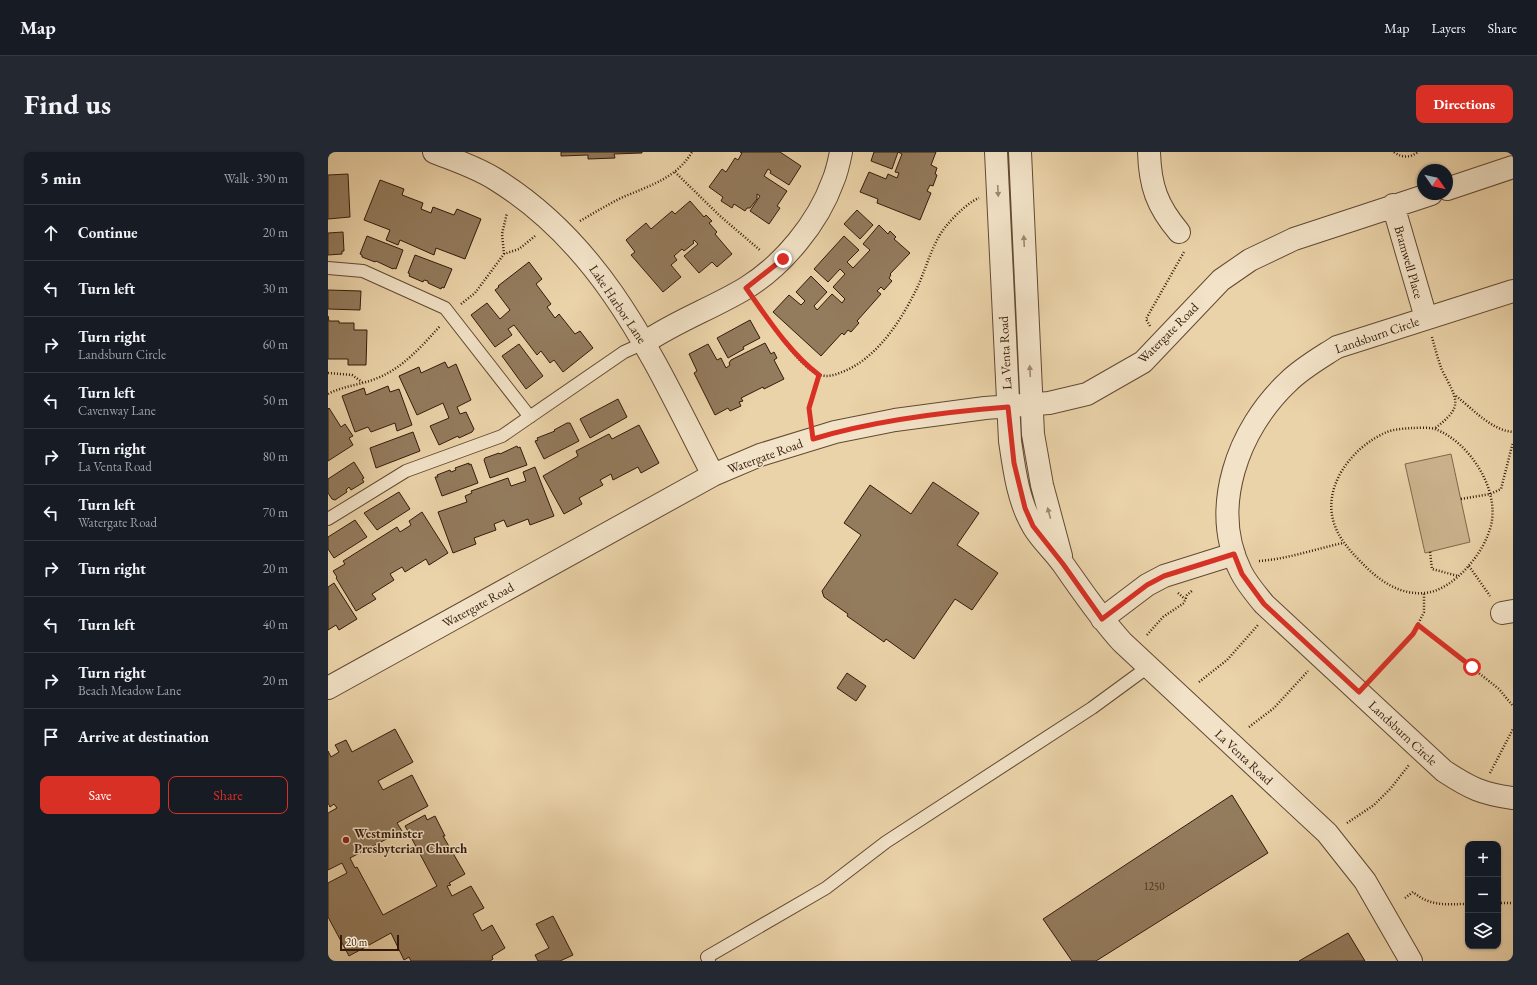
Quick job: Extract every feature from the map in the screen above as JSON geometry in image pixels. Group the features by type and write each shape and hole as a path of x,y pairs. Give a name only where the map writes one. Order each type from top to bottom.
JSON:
{"street":[{"name":"Lake Harbor Lane","path":"434,152 487,175 519,196 557,228 584,255 610,289 644,343 713,475"},
{"path":"644,343 665,328 746,288 783,259 812,222 833,182 841,152"},
{"name":"La Venta Road","path":"996,152 1008,407 1014,463 1025,508 1033,526 1063,564 1102,619 1122,642 1327,834 1365,881 1394,928 1411,961"},
{"name":"La Venta Road","path":"1020,152 1032,404 1036,456 1063,564"},
{"path":"1155,154 1156,199 1165,216 1179,232"},
{"path":"1453,187 1513,167"},
{"name":"Watergate Road","path":"328,688 713,475 760,455 835,432 895,420 1066,400 1087,394 1143,362 1164,342 1221,280 1250,260 1294,239 1417,198"},
{"name":"Bramwell Place","path":"1393,205 1426,318"},
{"name":"Landsburn Circle","path":"1513,291 1337,347 1319,358 1287,382 1255,420 1235,464 1227,511 1228,535 1234,554 1250,586 1272,610 1444,771 1466,786 1480,792 1513,798"},
{"path":"1102,619 1147,585 1164,576 1234,554"}],"lane":[{"path":"328,268 363,271 445,308 530,417"},
{"path":"328,519 406,471 502,436 624,352 644,343"},
{"path":"709,961 707,957 826,888 886,842 1085,712 1148,667"}],"path":[{"path":"328,394 362,382 374,380 389,373 404,362 419,350 450,314 475,293 504,254 519,249 557,228 581,221 620,198 662,180 675,172 692,152"},
{"path":"1394,152 1400,156 1411,156 1418,152"},
{"path":"675,172 720,216 776,264"},
{"path":"504,254 502,234 507,214 519,196"},
{"path":"746,288 786,343 806,365 819,375 836,376 856,365 886,337 903,313 917,286 938,237 960,211 972,200 983,197"},
{"path":"1164,342 1152,329 1146,319 1187,248 1179,232"},
{"path":"1426,318 1441,368 1456,396 1491,424 1504,431 1513,432"},
{"path":"328,373 352,376 362,382"},
{"path":"813,439 809,408 819,375"},
{"path":"1434,429 1452,413 1455,408 1456,396"},
{"path":"1411,428 1434,429 1459,444 1478,463 1490,494 1492,511 1490,529 1480,551 1469,566 1447,586 1424,593 1406,592 1388,585 1373,574 1343,543 1334,524 1331,500 1337,479 1352,455 1370,441 1388,431 1411,428"},
{"path":"1461,499 1490,494 1503,487 1506,466 1513,442"},
{"path":"1430,552 1432,569 1459,576"},
{"path":"1469,566 1508,612"},
{"path":"1359,692 1413,634 1424,612 1424,593"},
{"path":"1199,682 1227,660 1272,610"},
{"path":"1418,625 1499,689 1513,706"},
{"path":"1249,727 1274,708 1321,657"},
{"path":"1480,792 1513,729"},
{"path":"1347,823 1374,805 1391,788 1421,751"},
{"path":"1405,898 1412,892 1423,900 1434,903 1465,904"},
{"path":"1501,903 1513,903"}],"shaded area":[{"path":"1451,454 1470,542 1425,553 1405,464"}],"building":[{"path":"561,152 642,153 614,154 615,158 588,159 588,155 561,156"},
{"path":"740,152 780,152 801,166 789,185 770,173 771,171 768,169 764,176 787,191 777,206 780,208 769,224 750,211 760,196 757,194 757,199 750,208 747,208 745,211 734,204 732,208 721,201 723,197 709,187 722,169 726,172 735,158 738,160 742,153"},
{"path":"874,152 898,152 892,169 871,161"},
{"path":"898,152 936,152 931,165 937,168 935,174 937,175 933,186 930,185 927,191 931,193 920,220 877,203 878,199 860,192 869,172 886,179 888,174 897,178 899,173 895,172 902,154"},
{"path":"348,174 350,217 328,219 328,175"},
{"path":"380,180 404,189 402,195 423,203 421,209 431,213 433,207 454,215 457,209 481,219 465,259 436,248 434,255 400,240 398,245 386,240 390,230 364,220"},
{"path":"690,201 704,217 706,215 712,221 709,223 717,232 715,234 732,254 717,267 712,262 699,273 684,256 698,244 694,240 694,243 684,251 682,249 674,256 677,260 671,265 681,277 663,292 631,255 635,252 626,240 646,223 651,229 672,211 675,214"},
{"path":"857,210 873,225 860,239 844,224"},
{"path":"879,225 888,234 890,231 896,237 894,239 910,253 890,274 891,275 889,278 892,281 884,290 881,287 877,291 881,294 857,321 859,323 851,332 848,330 844,335 842,333 821,356 773,312 789,295 801,305 805,301 796,292 811,276 827,292 814,306 817,310 832,294 842,303 845,299 833,287 845,274 840,269 828,282 814,269 844,236 859,250 847,262 853,268 870,250 863,244"},
{"path":"343,232 344,251 342,251 342,254 328,255 328,233"},
{"path":"367,236 403,250 396,269 362,257 360,254"},
{"path":"415,255 452,269 444,288 442,287 441,289 428,283 428,281 424,280 423,282 409,276 410,274 408,273"},
{"path":"529,262 542,279 536,284 551,304 547,307 555,318 559,314 575,334 580,331 593,348 563,372 554,360 550,363 541,351 537,355 514,325 508,329 512,335 495,347 471,315 487,303 500,319 510,310 495,290"},
{"path":"328,290 361,291 360,310 328,309"},
{"path":"328,316 329,321 354,323 354,330 367,330 366,365 348,365 348,359 328,359"},
{"path":"750,320 760,338 743,347 744,349 728,358 717,338"},
{"path":"765,343 771,354 774,352 777,358 774,360 784,379 741,398 743,401 739,402 741,406 730,411 728,408 715,415 694,373 697,371 689,354 708,344 717,360 721,358 726,368 730,365 729,363 731,360"},
{"path":"519,344 543,376 526,389 502,356"},
{"path":"445,362 448,368 456,364 471,400 457,407 460,414 466,412 474,429 472,432 459,438 458,436 439,445 430,426 449,418 443,403 417,415 399,376 419,367 421,373"},
{"path":"388,386 390,392 399,389 412,425 397,431 395,423 371,432 368,427 355,432 342,396 364,388 366,395"},
{"path":"618,399 627,417 590,438 580,419"},
{"path":"329,408 341,427 345,424 353,436 349,438 353,445 328,461 328,409"},
{"path":"567,423 570,423 579,441 544,459 535,441 538,440 537,438 555,431 554,430"},
{"path":"639,425 659,463 641,473 638,467 613,480 611,474 600,480 603,485 579,498 582,504 564,514 543,476 578,456 576,451 609,434 612,439"},
{"path":"413,432 420,451 376,468 370,448"},
{"path":"517,446 518,448 520,447 527,465 490,478 484,460 485,458 499,453 500,454"},
{"path":"354,462 364,478 362,479 364,482 351,490 349,487 346,490 347,492 335,500 332,499 328,493 328,479"},
{"path":"469,463 469,465 471,464 478,483 442,496 435,477 438,477 437,475 450,470 451,472 456,470 455,468"},
{"path":"535,467 554,516 530,525 528,519 507,527 504,520 494,524 496,530 474,538 476,544 453,553 438,512 467,502 465,496 472,493 471,491 508,478 511,486 526,481 523,472"},
{"path":"933,482 979,513 957,545 998,573 972,610 955,599 914,659 886,639 884,642 847,616 848,614 824,597 822,591 861,535 844,523 870,485 911,514"},
{"path":"399,492 410,509 377,530 364,513"},
{"path":"422,512 448,553 429,565 426,559 405,572 402,567 390,574 394,580 372,594 376,599 356,611 333,571 345,564 343,561 397,527 400,532 411,525 409,521"},
{"path":"355,520 367,537 334,558 328,549 328,537"},
{"path":"334,583 357,619 339,630 336,625 328,630 328,587"},
{"path":"847,673 866,686 856,701 837,688"},
{"path":"395,729 413,762 378,781 383,790 412,775 428,806 397,823 402,831 350,858 355,868 357,867 383,915 437,886 405,826 425,815 427,820 435,816 445,836 443,836 465,874 449,883 451,885 447,886 452,896 471,886 484,908 473,914 482,931 492,925 505,948 492,956 493,959 490,961 411,961 409,957 404,960 391,933 349,956 328,917 328,883 347,873 342,863 328,870 328,813 337,808 334,804 330,807 328,803 328,751 331,757 339,752 335,745 346,740 352,752"},
{"path":"1232,795 1268,853 1096,961 1072,961 1043,919"},
{"path":"553,916 573,955 560,961 538,961 535,955 549,948 536,924"},
{"path":"1348,933 1365,961 1299,961"}],"place":[{"name":"Westminster Presbyterian Church","path":"346,840"}],"route":[{"path":"783,259 746,288 786,343 806,365 819,375 809,408 813,439 835,432 895,420 985,408 1008,407 1010,441 1025,508 1033,526 1063,564 1075,584 1102,619 1147,585 1164,576 1234,554 1242,574 1264,604 1359,692 1413,634 1418,625 1472,667"}]}
